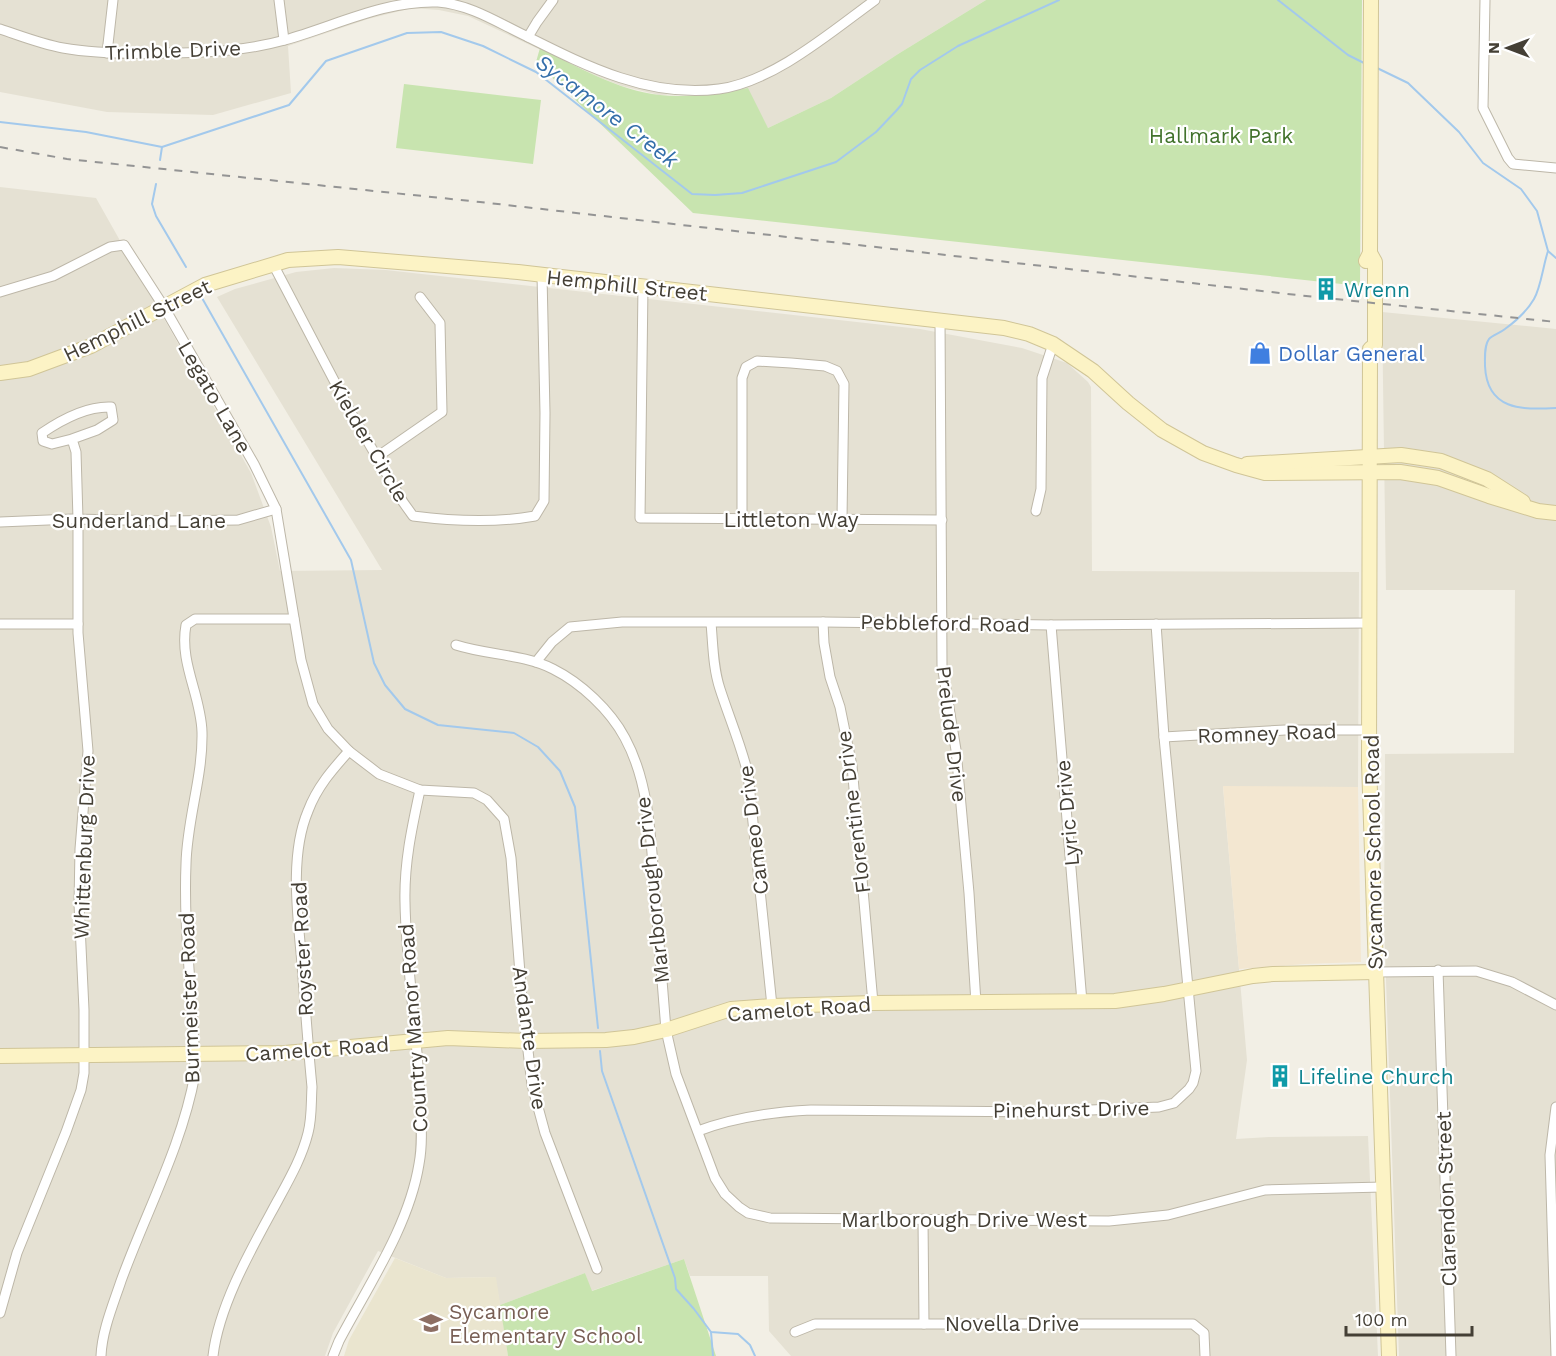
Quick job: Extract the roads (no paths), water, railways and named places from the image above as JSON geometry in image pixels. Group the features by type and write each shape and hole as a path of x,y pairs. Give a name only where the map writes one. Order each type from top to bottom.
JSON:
{"street":[{"path":"107,53 113,0"},
{"path":"279,0 284,40"},
{"path":"528,38 553,0"},
{"name":"Trimble Drive","path":"0,29 60,47 107,53 228,52 284,40 396,4 432,1 473,9 528,38 620,79 675,90 720,89 777,68 875,0"},
{"name":"Sycamore School Road","path":"1371,0 1370,253 1366,261 1365,312 1366,344 1370,349 1370,730 1389,1356"},
{"path":"1485,0 1484,108 1513,164 1556,168"},
{"name":"Legato Lane","path":"0,292 53,276 110,247 124,245 164,307 254,464 276,509 301,660 313,704 328,729 349,751 379,774 420,790 474,793 490,803"},
{"name":"Hemphill Street","path":"0,373 29,369 91,346 206,285 288,260 338,257 542,275 1004,328 1029,334 1053,344 1094,371 1128,403 1162,430 1203,453 1236,465 1265,473 1400,472 1438,478 1538,511 1556,513"},
{"name":"Kielder Circle","path":"273,264 308,335 413,516 436,519 516,520 535,516 544,501 542,275"},
{"name":"Littleton Way","path":"643,286 640,518 942,520"},
{"path":"377,457 442,412 440,323 420,297"},
{"name":"Prelude Drive","path":"940,320 942,664 957,762 976,1003"},
{"path":"1036,511 1041,489 1042,378 1053,344"},
{"path":"742,519 742,378 746,367 757,361 825,366 837,371 844,384 842,519"},
{"path":"98,407 111,407 113,420 97,430 72,439 52,444 43,441 42,433 53,425 98,407"},
{"name":"Whittenburg Drive","path":"0,1312 17,1252 66,1132 81,1090 84,1073 79,904 80,849 88,751 78,624 76,452 72,439"},
{"name":"Hemphill Street","path":"1236,465 1401,455 1441,461 1487,479 1538,511"},
{"name":"Sunderland Lane","path":"0,522 78,519 238,520 276,509"},
{"name":"Burmeister Road","path":"100,1356 112,1306 175,1146 191,1096 195,1074 185,880 186,842 197,788 202,731 185,659 186,627 189,621 195,619 294,619"},
{"name":"Pebbleford Road","path":"536,662 565,630 576,625 621,622 1370,623"},
{"name":"Florentine Drive","path":"823,622 830,677 840,707 852,766 873,1004"},
{"name":"Cameo Drive","path":"711,623 719,687 741,747 748,774 772,1006"},
{"path":"0,624 78,624"},
{"name":"Lyric Drive","path":"1051,624 1082,1002"},
{"name":"Pinehurst Drive","path":"698,1131 739,1117 792,1111 1045,1112 1159,1107 1174,1102 1193,1083 1196,1071 1164,737 1156,624"},
{"name":"Marlborough Drive","path":"456,645 536,662 567,678 587,693 613,721 630,749 647,808 666,1030"},
{"name":"Romney Road","path":"1164,737 1285,730 1370,730"},
{"name":"Royster Road","path":"213,1356 218,1330 235,1283 294,1170 308,1133 312,1087 297,901 298,860 307,812 319,787 349,751"},
{"name":"Country Manor Road","path":"333,1356 396,1234 414,1191 420,1162 417,1041 405,901 405,874 420,790"},
{"name":"Andante Drive","path":"490,803 504,819 507,828 532,1085 544,1133 597,1269"},
{"name":"Clarendon Street","path":"1438,970 1451,1356"},
{"name":"Camelot Road","path":"0,1056 194,1055 309,1051 448,1038 526,1041 606,1040 666,1030 731,1009 772,1006 1115,1001 1273,974 1476,971 1512,982 1556,1005"},
{"name":"Marlborough Drive West","path":"666,1030 676,1074 715,1178 731,1201 748,1213 770,1218 1109,1221 1168,1215 1265,1190 1383,1187"},
{"path":"1556,1107 1550,1155 1556,1356"},
{"path":"923,1218 924,1324"},
{"name":"Novella Drive","path":"795,1332 815,1324 1193,1324 1204,1333 1205,1356"}],"waterway":[{"name":"Sycamore Creek","path":"0,122 86,132 162,147 289,105 326,61 407,33 441,32 483,46 536,72 692,194 742,193 836,162 876,132 896,111 902,104 911,79 920,70 958,46 1059,0"},
{"name":"Sycamore Creek","path":"1278,0 1348,55 1366,64"},
{"name":"Sycamore Creek","path":"1377,68 1408,83 1459,132 1483,163 1521,189 1537,211 1548,251 1556,258"},
{"path":"160,160 162,147"},
{"path":"156,184 152,204 156,216 186,267"},
{"path":"1548,251 1534,299 1517,319 1489,339 1485,366 1487,381 1499,399 1519,407 1556,408"},
{"path":"202,298 351,560 374,663 385,685 405,709 438,725 514,733 538,747 560,771 575,807 598,1028"},
{"path":"600,1051 602,1071 675,1278 676,1289 711,1332 738,1334 750,1345 755,1356"},
{"path":"711,1332 713,1356"}],"railway":[{"path":"0,147 67,159 480,202 1297,295 1556,322"}],"place":[{"name":"Wrenn","path":"1326,289"},
{"name":"Dollar General","path":"1260,353"},
{"name":"Lifeline Church","path":"1280,1076"},
{"name":"Sycamore Elementary School","path":"431,1323"}],"park label":[{"name":"Hallmark Park","path":"1221,135"}]}
